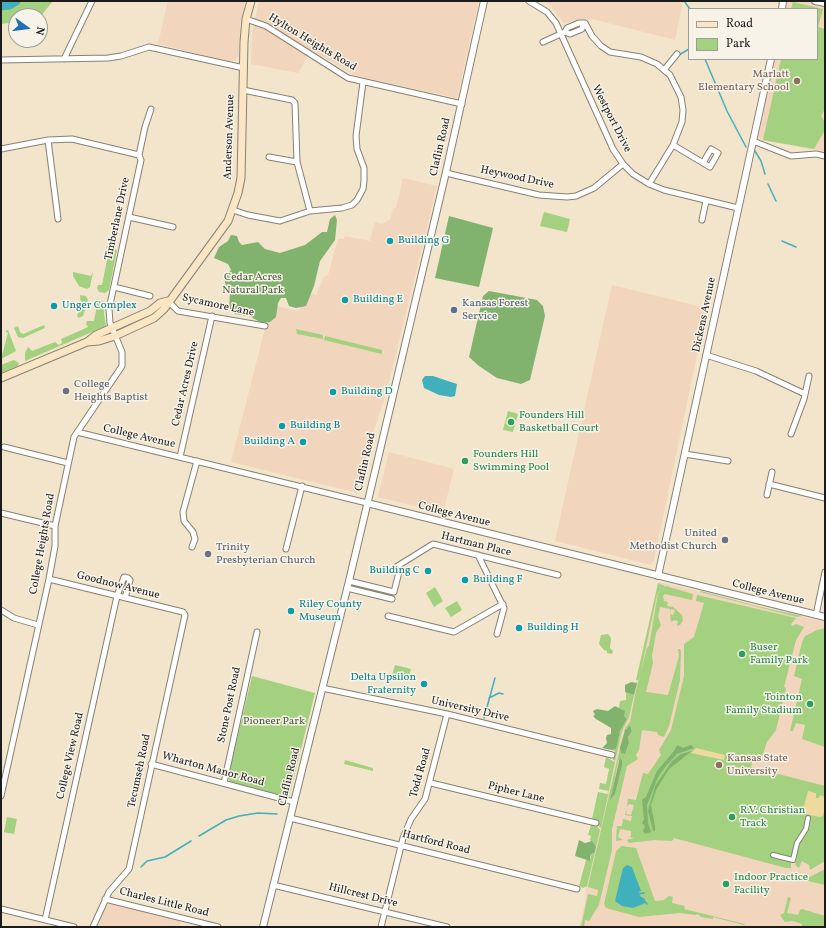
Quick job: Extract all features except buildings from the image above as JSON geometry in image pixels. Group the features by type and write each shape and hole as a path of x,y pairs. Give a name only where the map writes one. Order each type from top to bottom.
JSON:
{"main road":[{"name":"Anderson Avenue","path":"1,378 87,342 96,335 114,333 150,311 160,303 168,301 223,229 233,210 241,178 246,19 251,1"}],"street":[{"path":"64,59 92,1"},
{"name":"Claflin Road","path":"263,927 349,581 446,173 484,1"},
{"name":"Westport Drive","path":"528,1 547,12 563,33 613,149 623,164 633,174 649,184 664,190 738,208"},
{"path":"815,1 825,4"},
{"name":"Hylton Heights Road","path":"246,19 266,26 348,78 462,104"},
{"path":"543,42 563,33 568,28 579,23 585,23 592,36 601,46 610,52 641,57 664,70 675,82 683,110 680,131 649,184"},
{"path":"1,60 115,57 149,47 244,68"},
{"path":"664,70 677,54"},
{"name":"Dickens Avenue","path":"658,576 771,60"},
{"path":"233,210 248,215 280,220 310,211 329,210 352,206 362,193 364,181 364,168 357,149 356,136 363,82"},
{"path":"243,90 292,100 295,103 298,162 310,211"},
{"name":"Timberlane Drive","path":"114,333 109,319 109,310 140,160 139,155 151,109"},
{"path":"1,149 48,140 72,139 139,155"},
{"path":"48,140 58,219"},
{"path":"753,140 778,152 791,156 816,154 825,156"},
{"path":"673,145 703,163"},
{"path":"269,157 298,162"},
{"name":"Heywood Drive","path":"446,173 539,195 567,197 576,196 594,188 623,164"},
{"path":"702,220 706,201"},
{"path":"129,216 173,227"},
{"path":"114,286 150,296"},
{"name":"Sycamore Lane","path":"168,301 178,311 265,326"},
{"name":"Cedar Acres Drive","path":"180,457 212,316"},
{"name":"College Heights Road","path":"1,796 49,579 55,546 55,526 74,437 122,366 122,352 114,333"},
{"path":"706,356 756,371 805,394"},
{"path":"791,434 805,394 809,376"},
{"name":"College Avenue","path":"77,432 302,486 825,617"},
{"path":"4,447 68,463"},
{"path":"685,454 728,461"},
{"path":"192,547 195,539 193,532 184,520 183,512 197,461"},
{"path":"767,495 772,472"},
{"path":"769,484 825,498"},
{"path":"286,549 302,486"},
{"path":"1,513 55,526"},
{"name":"Hartman Place","path":"349,581 394,592 399,572 396,567 433,544 558,575"},
{"path":"478,555 503,604 504,609 497,634"},
{"path":"816,615 825,572"},
{"name":"College View Road","path":"45,920 117,596 122,578 126,577 130,582 125,598"},
{"name":"Goodnow Avenue","path":"49,579 183,612"},
{"path":"347,588 392,599"},
{"path":"388,616 454,632 503,604"},
{"path":"1,610 14,618 38,625"},
{"name":"Tecumseh Road","path":"93,927 105,899 128,869 185,615 183,612"},
{"name":"Stone Post Road","path":"224,783 257,632"},
{"name":"University Drive","path":"322,688 447,714 612,755"},
{"name":"Todd Road","path":"381,927 401,845 411,819 426,799 447,714"},
{"name":"Wharton Manor Road","path":"151,764 294,802"},
{"name":"Pipher Lane","path":"430,783 596,823"},
{"name":"Hartford Road","path":"290,818 577,889"},
{"path":"773,855 793,860 797,843 806,830 808,818"},
{"name":"Hillcrest Drive","path":"273,885 447,927"},
{"name":"Charles Little Road","path":"105,899 218,927"},
{"path":"1,909 74,927"}],"shaded area":[{"path":"168,1 245,1 240,25 239,55 236,60 228,61 158,44"},
{"path":"259,1 479,1 457,98 356,76 311,50 298,73 251,64 252,32"},
{"path":"542,1 683,1 675,40 592,19 564,23 548,3"},
{"name":"Marlatt Elementary School","path":"788,1 805,1 825,6 825,152 762,140 758,137 774,60 818,60 818,8 785,8"},
{"path":"403,178 437,186 387,391 370,442 358,493 231,462 271,305 299,311 305,292 316,295 324,277 328,275 338,239 344,239 345,236 370,241 375,222 382,224 390,220 393,208 396,208"},
{"path":"612,285 707,308 654,560 651,565 555,541"},
{"path":"389,452 454,469 443,513 378,497"},
{"name":"Kansas State University","path":"659,582 825,622 825,927 579,927 585,903 586,887 624,720 636,681"},
{"path":"109,903 181,921 180,927 98,927 102,912"}],"green space":[{"path":"23,1 53,1 47,8 9,8"},
{"name":"Marlatt Elementary School","path":"793,2 823,9 818,27 818,8 791,8"},
{"path":"8,8 8,23 1,24 1,9"},
{"name":"Marlatt Elementary School","path":"818,27 825,29 825,109 821,116 825,122 825,130 814,149 763,140 781,60 818,60"},
{"path":"544,212 570,219 567,232 540,226"},
{"name":"Cedar Acres Natural Park","path":"335,215 337,220 335,240 320,261 314,286 306,306 296,308 289,306 286,298 281,298 278,303 276,317 270,322 262,323 249,316 235,314 229,308 230,293 225,283 225,277 231,270 228,264 214,258 219,247 228,241 231,235 237,236 242,245 258,242 265,249 280,253 305,245 322,232 327,232 330,219"},
{"path":"449,216 493,228 479,287 435,278"},
{"path":"107,246 117,250 109,290 105,293 99,292 97,288 98,285 102,285 109,250 106,248"},
{"path":"73,272 91,276 93,272 90,287 87,289 79,286 73,276"},
{"path":"489,291 537,300 543,306 545,316 530,380 521,384 497,378 469,357 483,296"},
{"path":"80,295 86,296 88,300 83,316 79,318 77,316 81,306"},
{"path":"97,299 105,302 104,314 106,326 25,361 25,353 28,347 32,351 55,342 59,345 62,343 61,339 88,327 86,324 87,321 94,321 97,305 93,304"},
{"path":"44,325 45,328 23,338 18,337 14,328 18,326 20,332 23,334"},
{"path":"296,329 323,335 323,339 297,334"},
{"path":"8,330 16,351 1,359 8,333 5,331"},
{"path":"325,336 382,350 382,354 324,340"},
{"path":"14,360 19,363 18,366 1,373 1,365"},
{"name":"Founders Hill Basketball Court","path":"508,411 518,414 513,432 503,430"},
{"path":"658,583 665,586 657,595 639,680 636,680"},
{"path":"666,586 693,594 692,600 665,594 663,596 664,601 668,602 667,606 673,607 682,615 683,621 677,626 678,621 674,620 671,622 670,614 673,615 675,610 671,609 670,612 670,609 660,607 658,617 661,625 656,633 652,656 653,663 646,692 668,695 679,656 678,649 681,651 680,680 669,726 664,737 658,735 657,732 642,730 639,750 636,755 638,759 627,766 612,829 612,850 599,905 589,921 585,920 584,927 581,927 588,894 597,896 598,890 588,886 623,735 621,746 626,752 629,743 628,737 632,731 632,729 626,728 624,733 625,728 630,722 636,690 647,648 649,646 658,593","holes":["621,757 622,766 615,794 611,801 618,761"]},
{"path":"435,587 443,601 434,607 426,593"},
{"path":"701,591 802,616 797,617 700,592"},
{"path":"697,595 796,618 791,624 792,626 796,624 804,627 796,640 784,687 786,688 776,730 767,742 762,757 758,756 758,759 753,759 751,767 825,786 825,861 810,870 809,865 802,861 799,868 796,866 795,862 791,863 791,868 786,868 674,838 672,841 654,840 629,843 627,840 634,838 629,837 631,836 631,831 620,829 618,837 623,840 616,841 617,826 622,826 623,819 631,821 632,816 625,815 627,810 626,814 631,815 634,805 629,804 627,807 628,799 636,800 643,773 648,774 661,755 659,750 671,730 684,676 684,644 694,637 704,603 696,601"},
{"path":"457,601 462,610 451,617 445,608"},
{"name":"Tointon Family Stadium","path":"825,628 825,747 802,739 805,725 796,723 793,731 790,731 802,679 794,676 802,642 805,636"},
{"path":"608,634 611,638 610,648 613,651 612,654 607,653 607,651 604,650 599,644 601,635"},
{"path":"395,665 411,669 408,679 392,675"},
{"name":"Pioneer Park","path":"252,676 315,693 289,797 230,782 228,777"},
{"path":"631,682 637,683 634,695 625,692 625,685"},
{"path":"626,692 634,695 629,717 622,731 615,761 613,760 615,751 612,750 614,750 620,731 627,719 624,716 623,710 619,708 620,701 626,700"},
{"path":"615,706 625,711 624,716 627,719 620,731 616,749 612,750 602,748 607,743 606,738 607,735 611,734 611,728 596,719 593,716 595,715 593,711 597,709 608,711"},
{"path":"630,726 632,731 628,737 629,743 625,754 621,753 620,748 625,730"},
{"path":"677,745 683,748 691,745 694,748 677,754 658,777 647,805 648,823 651,832 645,834 643,831 645,826 642,823 644,819 642,800 646,797 657,771 674,751"},
{"path":"692,751 669,769 656,790 651,805 655,826 655,831 653,831 648,811 655,786 672,761 681,754"},
{"path":"606,757 615,762 609,791 599,789 600,783 606,784 609,769 604,767"},
{"path":"620,757 622,760 622,766 615,794 610,801"},
{"path":"345,760 373,768 373,771 344,764"},
{"path":"598,792 608,794 609,792 601,828 597,824 598,821 592,819"},
{"path":"7,817 17,819 14,834 4,832"},
{"path":"591,825 596,825 600,830 596,847 590,840 591,836 588,835"},
{"path":"579,840 585,843 592,841 596,847 595,852 590,855 590,861 575,856"},
{"path":"622,846 636,848 655,901 664,900 669,896 673,897 672,903 685,906 684,909 745,924 713,917 713,919 701,917 698,914 679,913 639,917 606,908 604,904 616,851"},
{"path":"595,852 587,886 583,888 579,886 586,860 591,858 590,855"},
{"path":"825,869 825,885 808,881 808,878"},
{"path":"788,897 791,898 787,913 798,915 802,909 825,916 825,927 802,927 802,924 793,921 785,922 780,915 784,913"}],"sand":[{"path":"696,748 725,755 724,760 691,753"},
{"path":"808,791 816,793 816,798 819,798 820,795 825,797 823,816 820,817 806,814 804,806"}],"water":[{"path":"425,376 433,376 457,384 455,396 451,397 439,395 424,388 422,380"},
{"path":"627,865 632,867 641,891 639,892 640,896 645,899 645,903 633,908 622,906 615,901 623,868"}],"waterway":[{"path":"1,6 9,5 16,1"},
{"path":"684,1 689,8"},
{"path":"679,55 688,50"},
{"path":"705,60 727,111 746,147"},
{"path":"755,151 761,161 765,174"},
{"path":"768,184 776,201"},
{"path":"782,241 796,247"},
{"path":"484,718 495,678"},
{"path":"489,698 499,693 503,694"},
{"path":"199,836 226,820 239,816 258,813 277,814"},
{"path":"141,867 147,861 165,857 191,841"},
{"path":"638,894 644,893"},
{"path":"643,899 647,904"}],"place":[{"name":"Marlatt Elementary School","path":"797,81"},
{"name":"Building G","path":"390,241"},
{"name":"Building E","path":"345,300"},
{"name":"Unger Complex","path":"54,306"},
{"name":"Kansas Forest Service","path":"454,310"},
{"name":"College Heights Baptist","path":"66,391"},
{"name":"Building D","path":"333,392"},
{"name":"Founders Hill Basketball Court","path":"511,422"},
{"name":"Building B","path":"282,426"},
{"name":"Building A","path":"303,442"},
{"name":"Founders Hill Swimming Pool","path":"465,461"},
{"name":"United Methodist Church","path":"725,540"},
{"name":"Trinity Presbyterian Church","path":"208,554"},
{"name":"Building C","path":"428,571"},
{"name":"Building F","path":"465,580"},
{"name":"Riley County Museum","path":"291,611"},
{"name":"Building H","path":"519,628"},
{"name":"Buser Family Park","path":"742,654"},
{"name":"Delta Upsilon Fraternity","path":"424,684"},
{"name":"Tointon Family Stadium","path":"810,704"},
{"name":"Kansas State University","path":"719,765"},
{"name":"R.V. Christian Track","path":"732,817"},
{"name":"Indoor Practice Facility","path":"726,884"}]}
